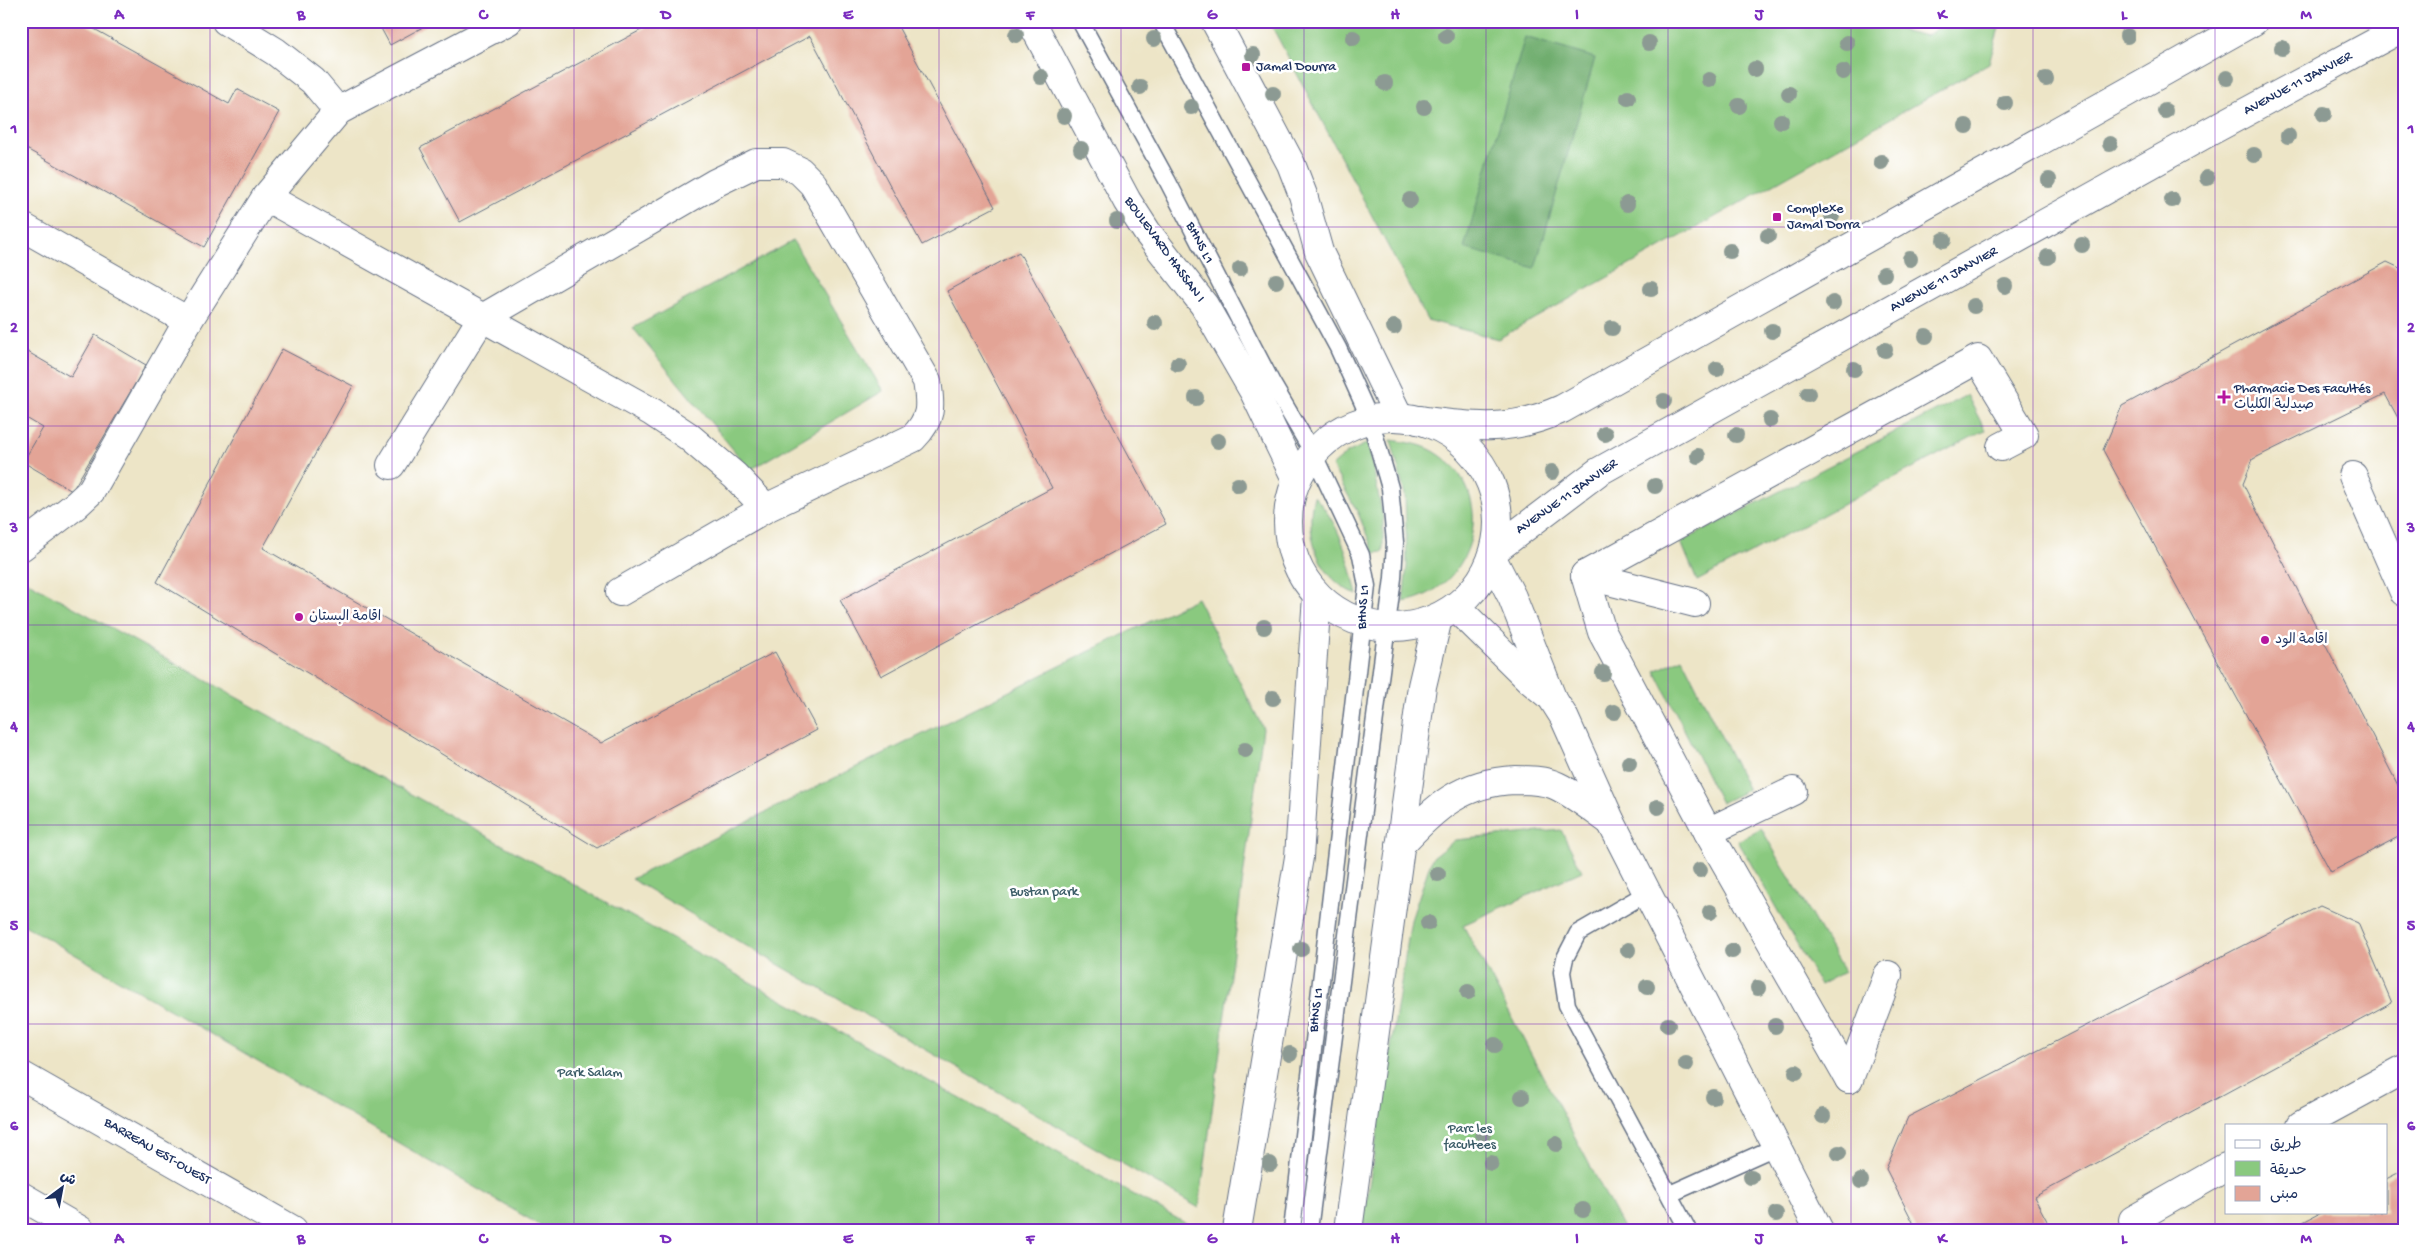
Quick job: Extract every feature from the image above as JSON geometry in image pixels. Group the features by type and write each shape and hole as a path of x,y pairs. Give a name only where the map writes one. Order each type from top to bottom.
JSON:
{"street":[{"path":"226,21 276,52 313,81 338,112"},
{"name":"BOULEVARD HASSAN I","path":"1031,21 1127,200 1147,232 1182,274 1208,312 1254,392 1296,479"},
{"path":"1214,21 1291,164 1303,195 1319,252 1408,419 1444,431 1466,447 1484,469 1494,495 1498,522 1493,554 1484,576 1472,593 1447,612 1416,625 1374,625 1338,612 1317,596 1295,562 1288,535 1288,507 1296,479 1313,453 1338,432 1370,419 1408,419 1480,428 1517,425 1562,409 2254,21"},
{"path":"21,547 76,506 90,491 188,321 266,197 338,112 507,22"},
{"name":"AVENUE 11 JANVIER","path":"1493,554 1598,472 2209,132 2404,28"},
{"path":"391,465 481,319 715,183 756,164 783,163 800,172 813,184 884,304 926,381 931,406 927,420 913,438 766,508 620,592"},
{"path":"266,197 481,319 652,412 688,436 735,476 766,508"},
{"path":"21,226 188,321"},
{"path":"1585,575 1978,359 2024,435 2001,447"},
{"path":"2353,476 2404,592"},
{"path":"1493,554 1552,698 1564,717 1611,822 1775,1147 1819,1230"},
{"path":"1585,575 1696,603"},
{"path":"1585,575 1602,632 1708,832 1849,1079 1888,976"},
{"path":"1238,1230 1299,857 1317,596"},
{"path":"1447,612 1552,698"},
{"path":"1348,1230 1422,686 1447,612"},
{"path":"1400,845 1444,801 1470,788 1499,781 1527,780 1556,785 1611,822"},
{"path":"1708,832 1793,791"},
{"path":"2303,1124 2404,1069"},
{"name":"BARREAU EST-OUEST","path":"21,1075 293,1230"},
{"path":"2133,1220 2225,1168"},
{"path":"21,1196 80,1230"}],"lane":[{"name":"BHNS L1","path":"1080,21 1167,180 1272,383 1313,453 1361,555 1367,586 1374,625 1309,1230"},
{"name":"BHNS L1","path":"1161,21 1338,348 1370,419 1390,488 1395,542 1392,578 1374,625 1292,1230"},
{"path":"1647,893 1578,933 1565,958 1562,972 1567,1005 1688,1230"},
{"path":"1670,1194 1775,1147"}],"green space":[{"path":"1269,21 1862,21 1926,36 1949,21 2001,21 1989,63 1498,339 1427,320"},
{"path":"1525,37 1595,58 1535,268 1464,248"},
{"path":"793,241 883,391 750,470 633,328"},
{"path":"1967,395 1985,430 1697,581 1681,542"},
{"path":"1391,440 1430,449 1456,469 1468,491 1473,514 1471,538 1463,560 1448,579 1428,594 1403,602 1407,566 1405,495"},
{"path":"1368,443 1383,517 1383,552 1374,553 1358,513 1332,466 1347,453"},
{"path":"1314,496 1331,518 1337,530 1351,568 1357,595 1344,588 1332,578 1317,554 1311,526"},
{"name":"Park Salam","path":"21,578 1198,1230 548,1230 21,923"},
{"name":"Bustan park","path":"1197,598 1263,728 1199,1208 631,879"},
{"path":"1682,658 1748,790 1721,803 1655,671"},
{"path":"1761,828 1844,972 1820,985 1738,841"},
{"name":"Parc les facultees","path":"1561,830 1582,871 1463,925 1624,1230 1362,1230 1411,920 1432,858 1455,840"}],"building":[{"path":"21,21 80,21 229,104 237,89 279,112 204,247 21,146"},
{"path":"377,21 434,21 390,45"},
{"path":"658,21 895,21 995,207 922,245 810,36 460,222 420,148"},
{"path":"1019,252 1166,524 881,676 840,600 1052,488 947,291"},
{"name":"اقامة الود","path":"2387,262 2404,270 2404,429 2385,394 2253,459 2243,484 2404,797 2404,834 2331,872 2103,450 2122,406"},
{"path":"95,335 146,365 72,491 23,462 43,428 21,415 21,348 71,377"},
{"name":"اقامة البستان","path":"282,349 353,386 263,548 601,743 775,652 817,730 597,848 157,582"},
{"path":"2320,906 2358,923 2392,1003 2034,1197 2052,1230 1917,1230 1886,1169 1908,1117"},
{"path":"2404,1170 2404,1230 2288,1230 2318,1214 2388,1214 2388,1178"}],"place":[{"name":"Jamal Dourra","path":"1246,67"},
{"name":"Complexe Jamal Dorra","path":"1777,217"},
{"name":"Pharmacie Des Facultés صيدلية الكليات","path":"2224,397"},
{"name":"اقامة البستان","path":"299,617"},
{"name":"اقامة الود","path":"2265,640"}]}
